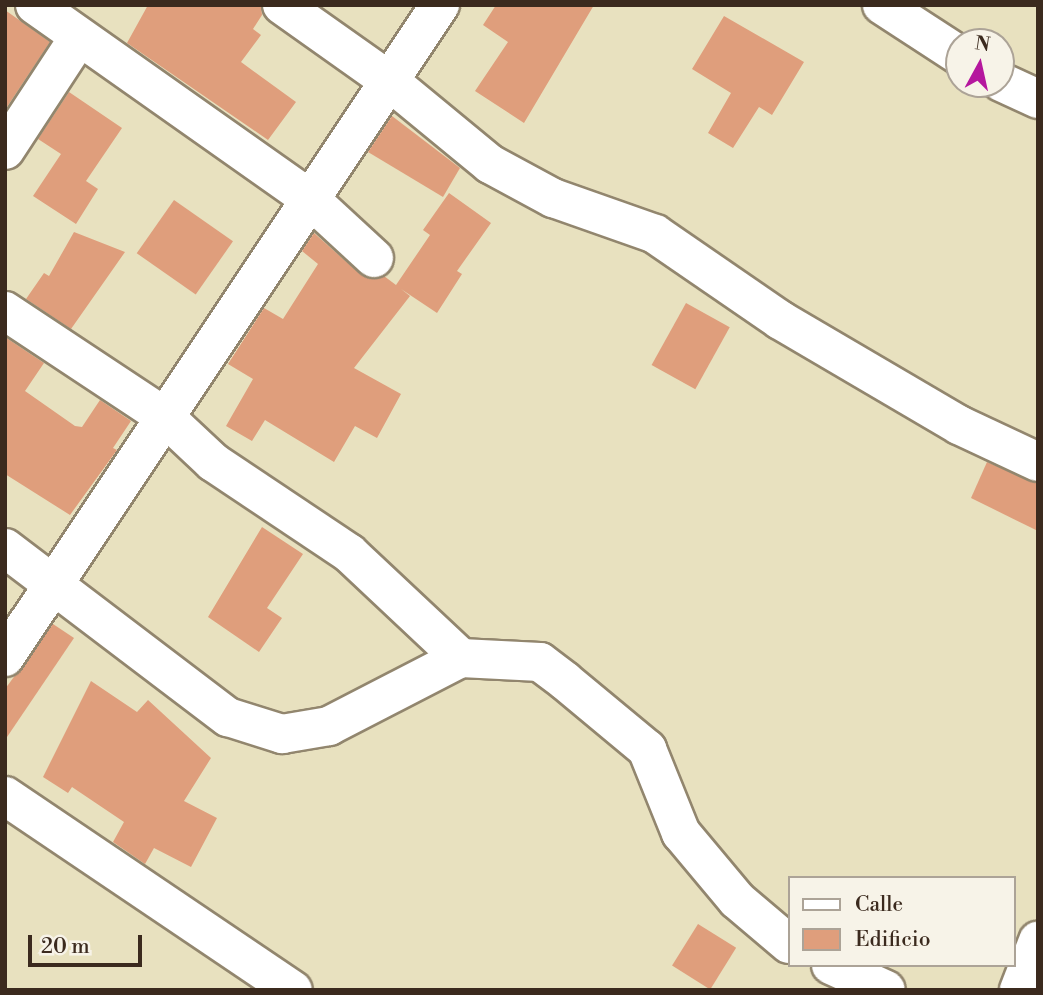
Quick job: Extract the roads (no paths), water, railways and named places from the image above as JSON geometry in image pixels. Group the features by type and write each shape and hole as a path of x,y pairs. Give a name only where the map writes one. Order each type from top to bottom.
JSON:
{"street":[{"path":"35,5 310,199 374,258"},
{"path":"282,5 388,80 490,164 553,198 655,234 780,320 960,425 1038,462"},
{"path":"5,657 440,5"},
{"path":"882,5 945,46"},
{"path":"5,150 79,37"},
{"path":"1015,88 1038,99"},
{"path":"5,311 165,418 213,463 349,553 461,659"},
{"path":"5,548 55,582 228,717 282,734 329,726 461,659 540,662 647,749 681,833 737,900 788,943"},
{"path":"5,796 293,990"},
{"path":"1019,990 1038,941"},
{"path":"835,967 887,990"}]}
